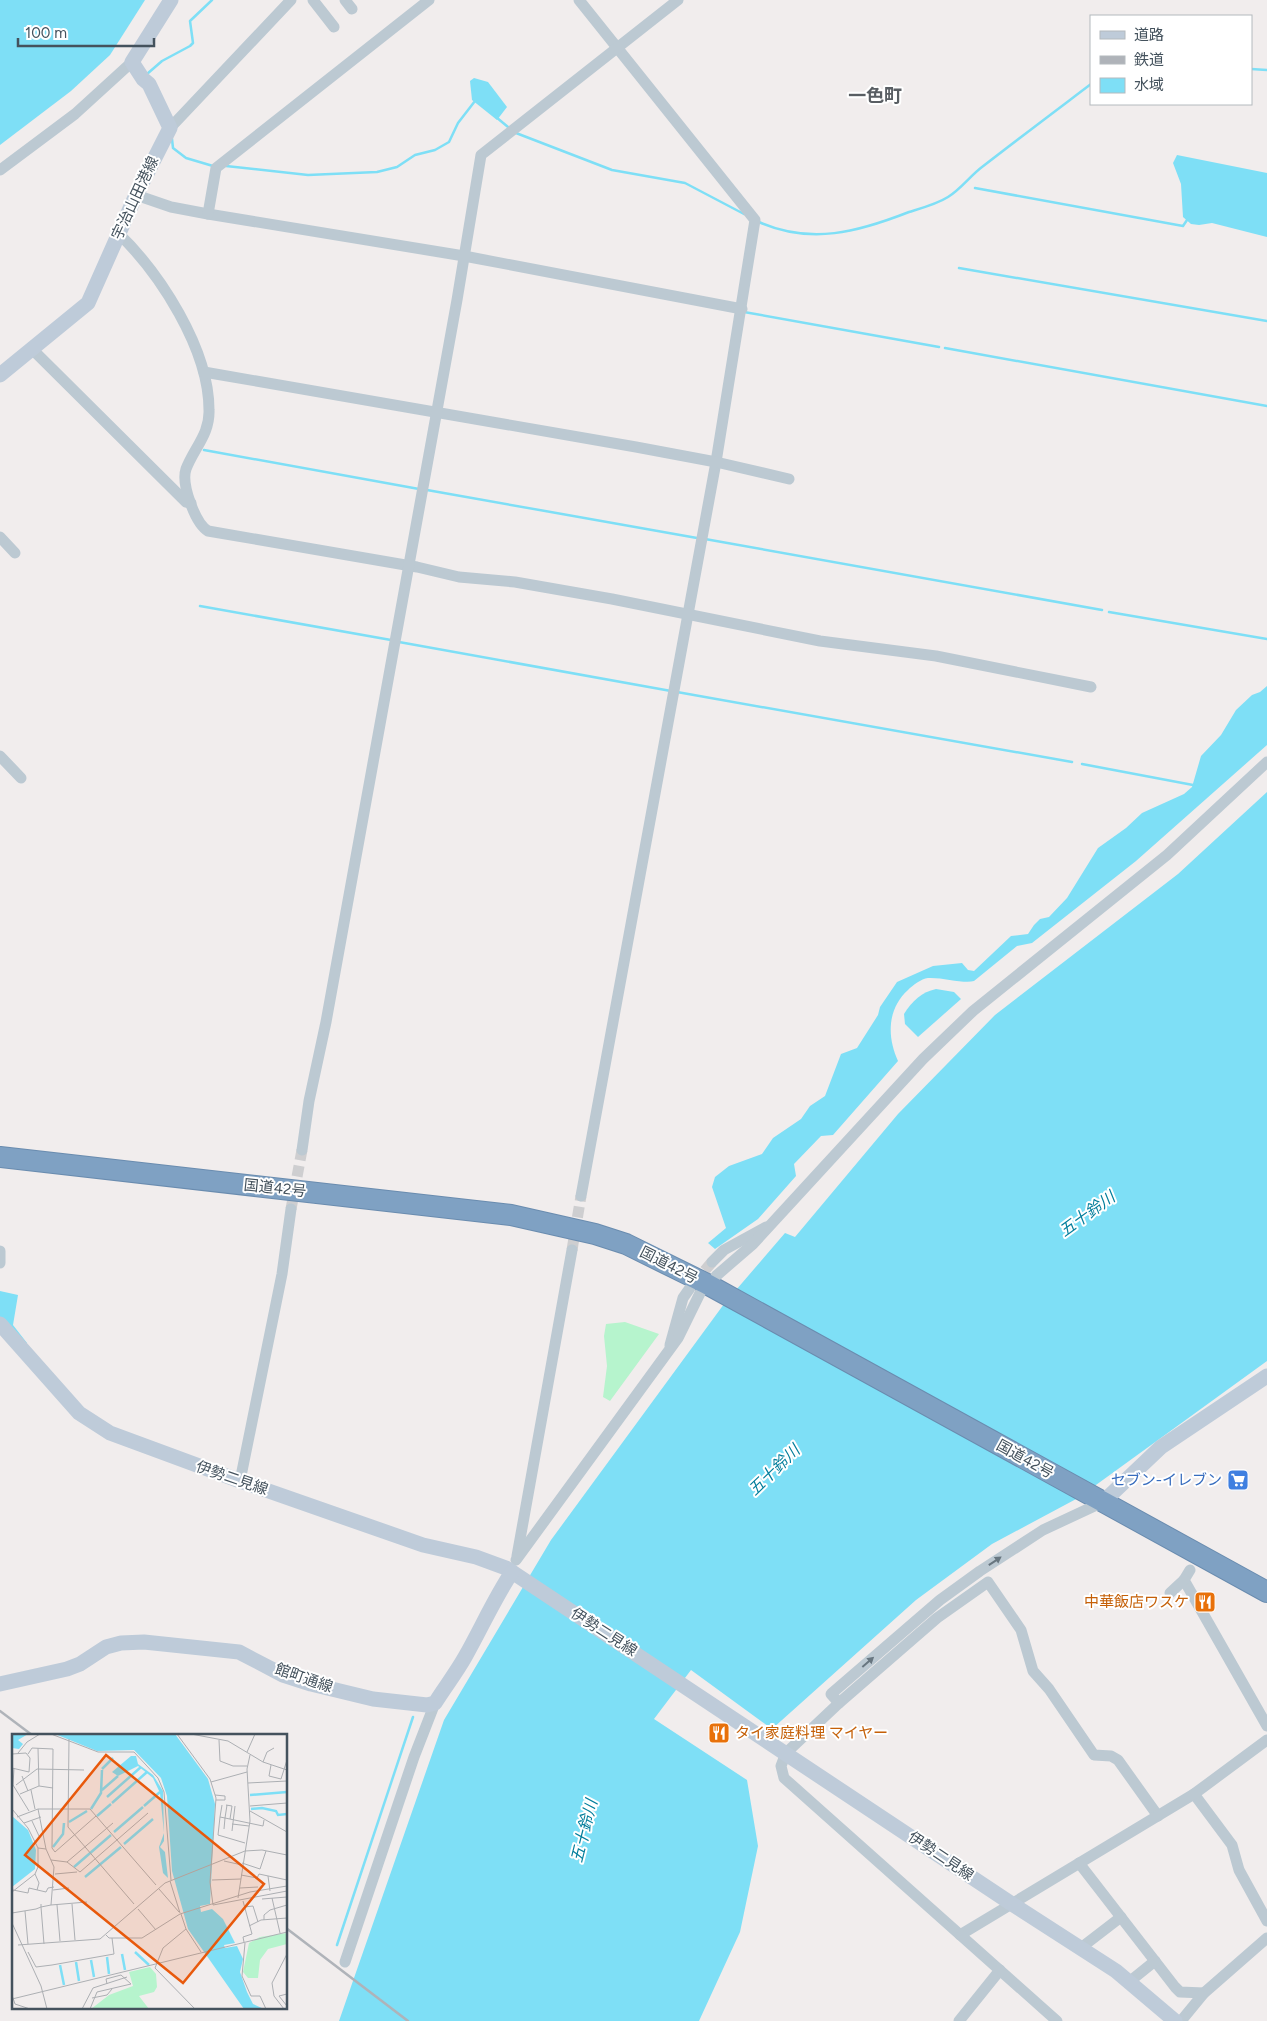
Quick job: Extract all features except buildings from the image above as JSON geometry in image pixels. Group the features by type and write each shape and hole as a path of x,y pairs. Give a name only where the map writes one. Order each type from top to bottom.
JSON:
{"highway":[{"name":"国道42号","path":"0,1144 512,1202 546,1208 624,1231 684,1258 711,1281"},
{"name":"国道42号","path":"0,1157 511,1215 586,1232 626,1244 711,1281 1103,1495 1267,1578"},
{"name":"国道42号","path":"1103,1495 1267,1592"}],"main road":[{"path":"170,128 149,84 142,79 132,62 171,0"},
{"name":"宇治山田港線","path":"0,375 88,303 118,232 170,128"},
{"name":"伊勢二見線","path":"0,1324 66,1399 87,1419 122,1439 424,1545 517,1570 695,1692 1012,1904 1082,1947 1129,1982 1175,2021"},
{"path":"1103,1495 1161,1447 1267,1376"},
{"path":"435,1703 465,1657 489,1614 494,1600 517,1570"},
{"name":"館町通線","path":"0,1684 67,1669 80,1664 106,1647 121,1643 144,1642 239,1652 283,1675 312,1684 373,1699 427,1705 435,1703"}],"street":[{"path":"170,128 291,0"},
{"path":"313,0 334,26"},
{"path":"208,214 216,168 416,4 429,0"},
{"path":"579,0 755,220 716,462 581,1196"},
{"path":"302,1150 481,155 678,0"},
{"path":"0,170 75,114 132,62"},
{"path":"136,195 171,207 208,214 464,256 742,309"},
{"path":"118,232 135,248 152,271 192,335 204,372 209,420 204,437 186,470 191,503 198,523 208,531 408,565 459,577 524,584 820,641 936,656 1091,687"},
{"path":"32,349 186,502 191,503"},
{"path":"204,372 716,462 789,479"},
{"path":"0,537 15,552"},
{"path":"0,756 21,778"},
{"path":"669,1352 683,1298 711,1281 754,1244 923,1059 973,1011 1167,855 1267,762"},
{"path":"240,1481 282,1274 291,1209"},
{"path":"0,1250 0,1263"},
{"path":"517,1570 572,1250"},
{"path":"517,1570 669,1352 711,1281"},
{"path":"1057,2021 784,1778 781,1766 786,1753 835,1699 940,1600 980,1571 1043,1530 1103,1495"},
{"path":"1170,1593 1187,1575 1267,1726"},
{"path":"835,1699 937,1618 988,1582 1021,1630 1033,1671 1049,1689 1094,1755 1111,1756 1118,1760 1158,1816"},
{"path":"345,1962 414,1757 435,1703"},
{"path":"960,1935 1194,1794 1267,1740"},
{"path":"1194,1794 1232,1845 1239,1870 1267,1922"},
{"path":"1079,1863 1180,1992 1204,1993"},
{"path":"1082,1947 1121,1917"},
{"path":"1181,2021 1204,1993 1267,1938"},
{"path":"1129,1982 1155,1961"},
{"path":"961,2020 1000,1970"}],"green space":[{"path":"625,1322 659,1334 610,1401 603,1397 607,1366 604,1336 606,1324"}],"water":[{"path":"0,0 145,0 110,55 71,91 0,145"},
{"path":"474,78 488,82 507,107 497,120 472,100 470,81"},
{"path":"1177,155 1267,173 1267,237 1212,223 1191,224 1183,217 1181,184 1173,163"},
{"path":"1267,686 1267,745 1136,861 1032,943 1017,946 974,981 965,982 928,978 910,988 896,1006 891,1024 892,1042 898,1061 833,1135 821,1136 794,1164 796,1176 758,1219 715,1249 708,1243 726,1228 712,1187 715,1177 729,1166 762,1154 773,1138 801,1119 810,1106 825,1096 841,1054 857,1048 878,1015 880,1007 897,982 933,966 962,963 968,970 974,971 1011,936 1028,934 1040,919 1049,917 1067,898 1098,848 1126,828 1142,813 1184,794 1192,787 1201,756 1221,735 1236,710 1252,695 1260,692"},
{"name":"五十鈴川","path":"1267,792 1267,1361 1078,1498 992,1544 916,1600 772,1729 691,1670 654,1719 747,1780 758,1846 740,1932 699,2021 339,2021 444,1720 551,1540 724,1304 785,1233 795,1237 898,1114 995,1015 1178,874"},
{"path":"936,989 954,992 961,999 918,1037 905,1024 904,1014 918,998 926,992"},
{"path":"0,1291 18,1295 13,1325 27,1343 24,1348 0,1320"}],"waterway":[{"path":"147,74 162,61 193,43 190,21 212,0"},
{"path":"1252,69 1267,70"},
{"path":"759,222 797,233 834,233 871,225 934,204 953,194 982,167 1090,85"},
{"path":"226,166 308,175 377,172 397,167 415,155 435,150 449,142 458,123 475,101"},
{"path":"496,117 508,127"},
{"path":"516,133 612,170 685,183 744,214"},
{"path":"172,139 173,148 186,158 213,166"},
{"path":"975,188 1183,226 1187,220"},
{"path":"959,268 1267,321"},
{"path":"744,312 939,347"},
{"path":"945,348 1267,406"},
{"path":"204,450 419,489"},
{"path":"427,490 697,538"},
{"path":"705,539 1102,610"},
{"path":"200,606 391,640"},
{"path":"1109,612 1267,639"},
{"path":"399,642 671,691"},
{"path":"677,692 1072,762"},
{"path":"1082,764 1193,785"},
{"path":"337,1945 413,1717"}],"tunnel":[{"path":"291,1209 302,1150"},
{"path":"572,1250 581,1196"},
{"path":"694,1283 712,1262"}],"railway":[{"path":"0,1711 31,1734"},
{"path":"288,1930 408,2021"}],"place":[{"name":"セブン-イレブン","path":"1238,1480"},
{"name":"中華飯店ワスケ","path":"1205,1602"},
{"name":"タイ家庭料理 マイヤー","path":"719,1733"}],"district":[{"name":"一色町","path":"875,96"}]}
